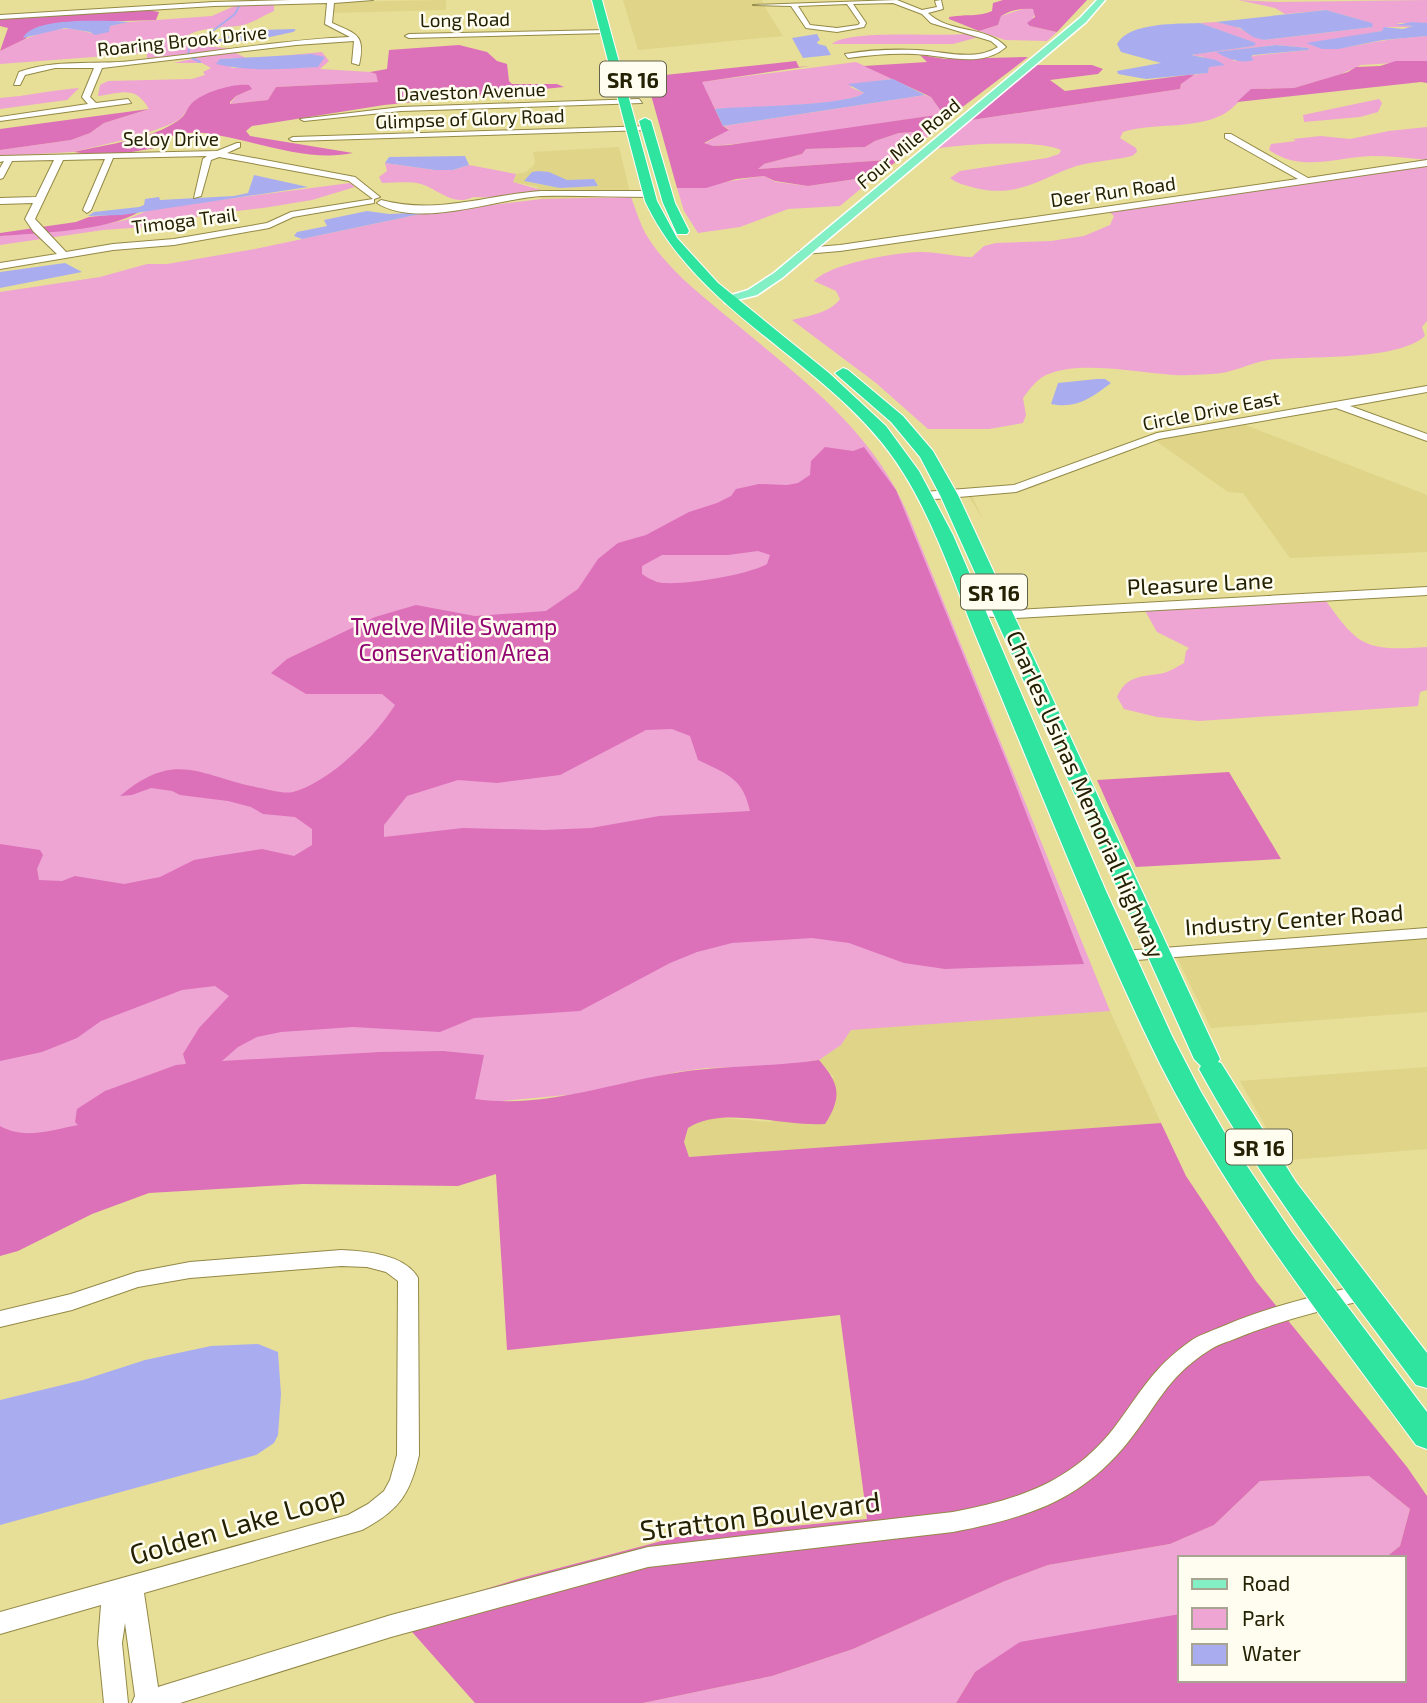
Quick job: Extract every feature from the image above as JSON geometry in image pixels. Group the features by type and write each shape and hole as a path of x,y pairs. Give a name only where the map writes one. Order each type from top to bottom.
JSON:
{"highway":[{"name":"Charles Usinas Memorial Highway","path":"597,0 650,194 669,237 691,265 846,376 891,414 927,455 949,495 1004,612 1156,953 1209,1064 1266,1159 1427,1376"},
{"name":"Charles Usinas Memorial Highway","path":"638,95 678,224 736,298 861,409 901,456 925,496 1123,956 1160,1038 1209,1131 1279,1236 1427,1436"},
{"path":"650,194 664,198 678,224"}],"main road":[{"name":"Four Mile Road","path":"736,298 766,286 804,251 1073,28 1101,0"}],"street":[{"path":"0,17 203,5 367,0"},
{"path":"331,1 328,24 357,39 356,63"},
{"path":"756,5 894,1 922,12 933,22 994,40 1002,47 990,54 968,56 906,52 848,57"},
{"path":"922,12 941,8 938,1"},
{"path":"793,4 808,27 837,30 861,27 863,23 849,3"},
{"path":"340,30 352,27"},
{"name":"Long Road","path":"409,36 606,31"},
{"name":"Roaring Brook Drive","path":"17,83 22,74 33,69 99,66 218,54 306,41 357,39"},
{"path":"94,106 86,97 99,66"},
{"name":"Daveston Avenue","path":"304,118 401,108 624,101 638,95"},
{"path":"0,119 128,101"},
{"name":"Glimpse of Glory Road","path":"293,139 648,128"},
{"path":"1228,136 1308,181"},
{"path":"197,196 207,159 237,145"},
{"name":"Seloy Drive","path":"4,159 216,153 352,179 379,201 419,211 497,200 650,194"},
{"path":"88,210 110,156"},
{"path":"60,157 30,219 32,225 55,243 64,255"},
{"path":"0,176 4,159"},
{"name":"Deer Run Road","path":"804,251 1427,163"},
{"path":"0,201 39,200"},
{"name":"Timoga Trail","path":"0,266 128,245 174,242 269,225 291,215 379,201"},
{"name":"Circle Drive East","path":"925,496 1027,485 1157,436 1427,389"},
{"path":"1338,405 1427,438"},
{"name":"Pleasure Lane","path":"975,612 1016,614 1427,591"},
{"name":"Industry Center Road","path":"1123,956 1427,933"},
{"name":"Golden Lake Loop","path":"0,1319 72,1302 137,1280 190,1270 341,1258 368,1259 393,1266 408,1278 408,1455 403,1480 394,1497 378,1511 354,1523 0,1623"},
{"path":"1328,1301 1363,1292"},
{"name":"Stratton Boulevard","path":"146,1702 391,1626 648,1557 953,1522 1010,1510 1040,1499 1088,1471 1121,1435 1154,1386 1172,1367 1202,1344 1266,1317 1328,1301"},
{"path":"121,1589 146,1702"},
{"path":"116,1703 110,1643 114,1612 121,1589"}],"shaded area":[{"path":"446,0 446,10 331,13 333,2"},
{"path":"623,0 762,0 764,5 754,6 764,6 783,36 638,50"},
{"path":"619,147 631,197 542,199 533,195 538,187 513,182 516,174 526,172 533,166 533,152","holes":["538,171 567,180 591,179 597,186 560,188 527,182"]},
{"path":"1240,423 1427,495 1427,552 1290,558 1243,493 1228,492 1151,440 1165,435"},
{"path":"1142,443 1032,488 972,496 983,519 966,492 993,490 1037,481"},
{"path":"1427,928 1427,1012 1211,1028 1172,947"},
{"path":"1110,1011 1161,1123 689,1157 684,1142 688,1128 700,1120 713,1117 771,1122 834,1077 819,1060 841,1045 854,1025"},
{"path":"1427,1067 1427,1149 1289,1160 1270,1135 1240,1081"}],"green space":[{"path":"1003,0 1087,0 1057,32 1030,26 1027,23 1035,17 1033,9 1009,12 1001,16 998,25 979,31 949,19 954,16 988,13 992,11 993,3"},
{"path":"1238,0 1427,0 1427,23 1396,23 1413,27 1385,27 1382,31 1309,44 1340,48 1427,36 1427,61 1361,65 1339,75 1294,88 1252,89 1222,115 1210,120 1123,132 1120,138 1136,148 1137,152 1132,156 1076,166 1012,190 975,188 950,178 960,171 1047,158 1059,154 1061,150 1034,145 976,144 929,150 965,121 1180,89 1187,78 1208,73 1209,67 1204,57 1190,55 1254,46 1255,43 1200,23 1216,22 1234,26 1264,40 1373,27 1371,23 1326,10 1285,14 1275,8","holes":["1276,45 1309,48 1234,61 1227,51"]},
{"path":"274,3 274,11 252,22 199,31 185,38 180,44 226,48 246,58 220,59 232,68 318,67 311,54 259,58 322,52 329,61 320,69 371,72 376,74 379,82 276,87 269,100 230,104 236,96 252,89 188,109 180,119 171,124 136,137 73,152 0,156 0,150 71,140 90,133 104,123 149,109 139,96 128,92 98,96 100,85 108,81 192,79 205,75 203,72 211,68 202,63 174,63 192,59 192,55 147,58 147,53 0,64 0,51 30,37 54,30 98,33 110,30 110,26 129,22 212,16 239,4"},
{"path":"1026,8 1033,9 1035,13 1030,26 1057,32 1047,41 1005,40 979,31 998,25 1001,16"},
{"path":"147,10 159,12 156,20 59,23 38,27 25,39 0,51 8,28 0,26 0,18"},
{"path":"966,34 979,37 953,44 832,44 842,39 875,35"},
{"path":"459,45 487,52 497,61 507,64 509,81 512,84 557,84 564,87 384,105 252,126 246,131 250,136 353,153 298,153 199,133 162,139 160,147 138,151 106,154 74,152 128,140 168,127 179,120 197,99 219,89 249,85 252,89 236,96 230,104 268,100 276,87 378,82 376,74 370,72 387,69 389,50"},
{"path":"920,55 945,59 1028,57 931,131 899,133 865,147 806,149 802,154 764,164 758,169 900,159 876,176 808,186 775,181 764,176 736,179 706,188 677,188 646,77 796,61 799,67 810,66 702,82 723,126 729,130 704,143 713,146 729,145 943,114 931,97 864,66 927,62"},
{"path":"1396,61 1427,61 1427,83 1237,102 1251,89 1294,88 1348,72 1356,67 1380,66"},
{"path":"856,62 893,79 850,87 864,93 838,101 715,109 701,82"},
{"path":"1031,65 1092,65 1103,69 1098,74 1050,80 1065,91 1195,74 1181,84 1180,89 965,121"},
{"path":"79,88 67,100 0,109 0,98"},
{"path":"925,95 931,97 943,114 766,141 713,146 704,144 729,129 723,126"},
{"path":"1379,99 1382,103 1378,112 1360,117 1304,122 1303,115"},
{"path":"149,109 104,123 90,133 71,140 0,150 0,129"},
{"path":"940,121 946,122 900,159 757,169 764,164 802,154 806,149 865,147 899,133 931,131"},
{"path":"1427,127 1427,160 1372,156 1307,162 1294,161 1269,150 1271,144 1296,141 1293,139 1321,136 1350,139"},
{"path":"385,163 435,170 453,170 469,165 516,174 513,182 545,191 506,198 453,199 421,184 382,183 379,177 387,171"},
{"path":"1427,165 1427,321 1422,327 1425,336 1394,350 1351,356 1268,360 1211,374 1175,375 1088,368 1059,371 1039,379 1023,398 1026,415 1023,423 989,429 928,429 876,383 792,320 825,311 836,304 840,299 836,291 814,281 849,264 923,252 972,257 984,246 996,243 1051,241 1084,236 1110,225 1114,216 1106,209"},
{"path":"764,176 776,182 808,186 876,176 840,206 788,209 740,227 698,233 684,211 677,188"},
{"path":"350,183 355,187 312,200 211,214 146,227 103,230 0,245 0,236 100,225 126,220 151,209"},
{"name":"Twelve Mile Swamp Conservation Area","path":"631,197 655,248 675,271 830,405 874,454 892,482 907,512 1110,1011 851,1030 841,1045 819,1060 784,1066 706,1068 677,1072 587,1093 493,1102 0,1189 0,292 100,277 147,264 167,264 255,249 430,212 542,199"},
{"path":"139,212 91,227 0,236 0,233 76,222 89,217"},
{"path":"825,447 853,451 864,447 896,490 1007,763 1084,964 945,969 904,963 849,943 812,938 732,943 697,952 670,963 580,1011 474,1018 440,1032 353,1027 281,1032 257,1037 238,1047 222,1061 380,1052 443,1051 484,1055 475,1099 501,1101 579,1093 655,1076 698,1070 819,1060 831,1076 836,1098 825,1124 735,1117 702,1121 688,1128 684,1142 689,1157 1161,1123 1186,1176 1256,1281 1407,1467 1427,1496 1427,1703 956,1703 975,1672 1020,1642 1178,1614 1178,1682 1406,1682 1406,1556 1388,1556 1400,1546 1410,1509 1369,1476 1260,1481 1214,1525 1170,1544 1048,1565 1005,1581 853,1649 772,1676 643,1703 475,1703 398,1616 521,1578 677,1537 867,1519 840,1315 507,1350 496,1174 458,1186 303,1184 149,1193 92,1214 18,1251 0,1256 0,1126 28,1133 78,1125 75,1122 77,1109 105,1091 176,1065 186,1064 183,1054 199,1028 229,996 215,986 182,990 101,1021 77,1038 42,1052 0,1061 0,844 40,850 43,855 37,869 39,880 62,881 75,876 124,884 160,877 194,860 217,856 262,849 294,856 312,845 312,829 295,817 263,814 251,807 228,801 151,788 120,796 140,781 174,769 205,773 281,792 293,792 307,787 336,769 364,744 395,705 382,694 306,694 271,673 287,659 375,617 416,605 475,616 546,611 578,589 598,559 618,543 646,535 689,512 717,503 731,496 736,489 759,484 798,483 810,475 811,461","holes":["758,551 770,555 767,564 730,576 667,583 657,582 642,574 642,566 662,555 728,555","672,729 690,736 698,760 732,778 743,791 750,811 659,816 591,828 463,828 384,837 384,825 407,796 458,780 497,783 560,775 646,730"]},
{"path":"1324,598 1346,627 1366,643 1390,648 1427,647 1427,690 1420,692 1418,706 1199,721 1157,717 1124,709 1117,697 1131,680 1164,673 1184,663 1189,648 1157,632 1144,609"},
{"path":"1229,772 1281,859 1136,867 1097,780"},
{"path":"1369,1476 1410,1509 1400,1546 1388,1556 1178,1556 1178,1615 975,1672 956,1703 643,1703 772,1676 853,1649 1005,1581 1048,1565 1170,1544 1214,1525 1260,1481"}],"water":[{"path":"1326,10 1372,23 1373,27 1264,40 1253,37 1240,28 1216,22"},
{"path":"129,22 110,26 109,32 95,35 65,28 23,38 38,27 51,24"},
{"path":"1200,23 1256,43 1254,46 1191,55 1216,60 1225,65 1209,67 1208,73 1146,79 1118,74 1117,71 1161,63 1121,52 1117,44 1123,37 1142,28"},
{"path":"1427,23 1427,36 1383,40 1338,49 1322,49 1306,43 1382,31 1384,27 1403,29 1413,26 1395,25"},
{"path":"296,30 293,32 252,41 210,42 230,36 235,31"},
{"path":"817,34 820,40 818,44 826,46 831,55 803,58 792,38"},
{"path":"1276,45 1309,48 1253,55 1251,57 1254,60 1244,61 1230,59 1216,52"},
{"path":"311,54 325,57 318,67 254,69 216,64 220,59"},
{"path":"893,79 925,95 723,126 715,109 838,101 864,93 848,84"},
{"path":"465,156 469,165 453,170 385,163 389,157"},
{"path":"532,172 549,172 567,180 594,179 598,186 560,188 524,181"},
{"path":"254,175 308,187 122,215 88,216 94,212 139,207 144,205 145,199 234,196 248,193"},
{"path":"367,211 389,214 430,212 302,239 294,236 297,232 327,226 324,220"},
{"path":"65,263 82,272 0,288 0,272"},
{"path":"1105,379 1111,383 1076,404 1051,404 1058,383"},
{"path":"258,1344 278,1352 281,1394 278,1435 274,1443 256,1455 0,1525 0,1400 83,1380 145,1360 211,1346"}],"waterway":[{"path":"188,55 189,49 235,14 240,4"},
{"path":"190,57 200,62"}]}
